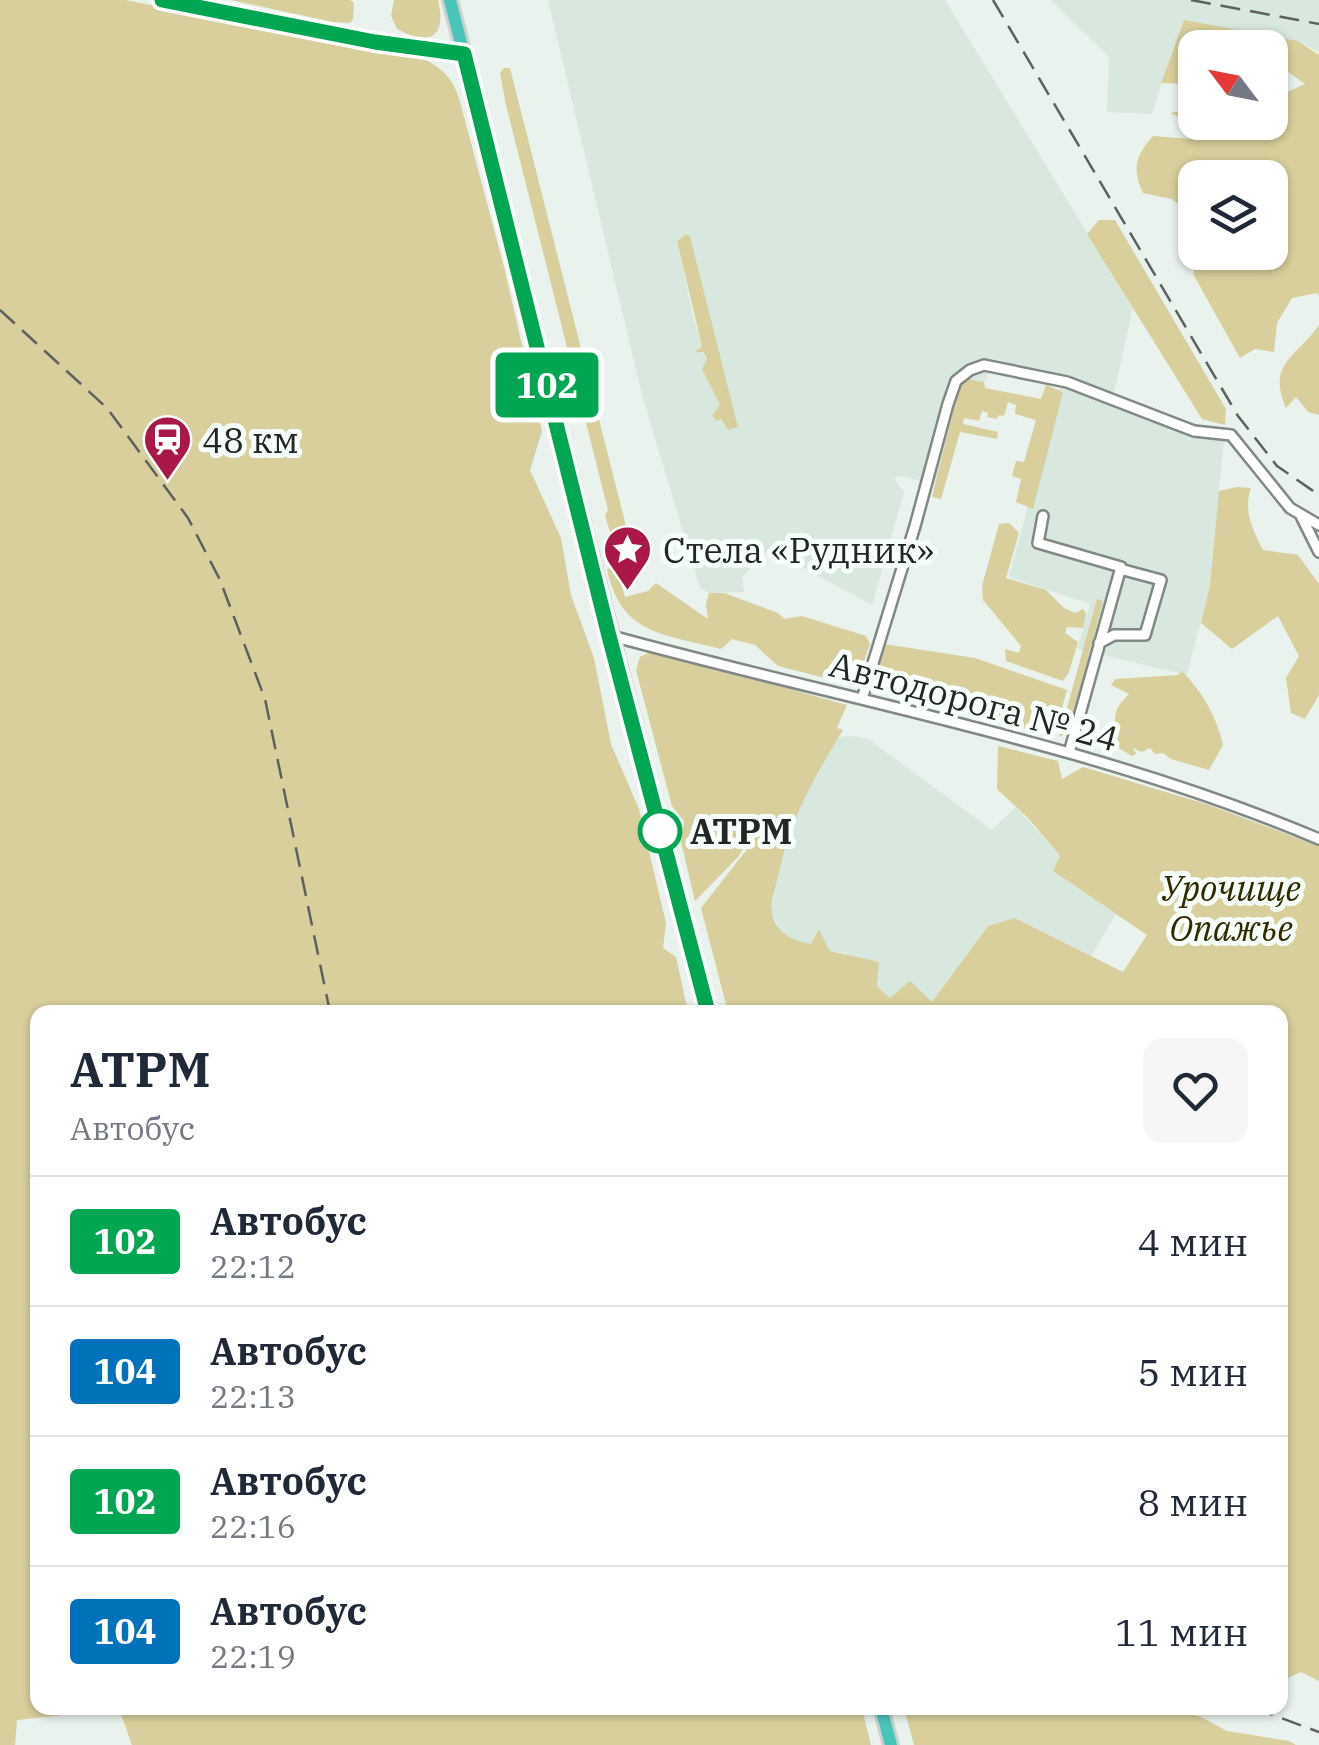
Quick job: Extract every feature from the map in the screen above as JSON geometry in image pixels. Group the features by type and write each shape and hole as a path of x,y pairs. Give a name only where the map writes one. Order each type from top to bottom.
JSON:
{"highway":[{"path":"450,0 609,636 706,1005"},
{"path":"883,1715 891,1745"}],"street":[{"path":"162,0 375,42 464,54"},
{"path":"862,700 948,404 956,381 970,370 984,365 1067,382 1194,431 1231,435 1290,508 1319,526"},
{"path":"1043,516 1038,543 1161,580 1145,636 1114,636 1099,643"},
{"path":"1301,516 1319,552"},
{"path":"1070,753 1120,569"},
{"name":"Автодорога № 24","path":"609,636 1070,753 1192,789 1319,839"}],"shaded area":[{"path":"548,0 945,0 1133,308 1112,402 1224,439 1210,585 1187,675 1077,649 1090,604 1009,577 1060,386 989,372 984,382 966,379 959,388 935,485 902,476 894,478 904,492 872,605 769,549 742,577 744,592 709,593 700,588 642,395","holes":["690,235 737,426 722,422 721,406 709,383 707,358 697,349 703,347 677,240"]},
{"path":"1051,0 1319,0 1319,52 1298,41 1288,41 1288,30 1178,30 1178,43 1174,43 1152,114 1107,112 1109,57"},
{"path":"838,738 867,738 992,830 1016,807 1060,856 1054,872 1116,914 1091,956 1015,918 988,926 932,1002 890,998 845,953 830,951 819,930 811,945 793,941 779,929 771,910 785,841 809,787"}],"green space":[{"path":"0,0 125,0 422,58 449,79 459,98 504,267 542,431 530,470 561,538 571,595 594,658 611,744 639,809 666,923 663,948 676,957 686,1005 30,1005 30,1715 63,1715 17,1720 15,1745 0,1745"},
{"path":"231,0 350,0 354,3 353,19 350,23 333,22"},
{"path":"394,0 438,0 438,30 419,37 397,29 391,16"},
{"path":"1184,20 1238,30 1180,30"},
{"path":"1178,36 1178,84 1161,83"},
{"path":"1288,39 1319,55 1319,296 1317,293 1292,298 1277,323 1274,352 1255,349 1240,358 1193,274 1194,270 1288,270 1288,160 1178,160 1178,203 1143,193 1137,163 1153,136 1178,140 1288,140 1288,92 1305,84 1288,72"},
{"path":"510,68 625,522 629,550 624,552 615,547 605,516 608,510 506,105 500,73"},
{"path":"1099,220 1115,220 1226,409 1225,425 1202,419 1087,234"},
{"path":"686,234 690,236 738,427 728,430 721,419 717,421 712,416 720,405 702,369 707,358 703,352 695,352 702,346 677,241"},
{"path":"1319,325 1319,415 1308,412 1296,397 1286,408 1280,381 1286,362"},
{"path":"966,379 984,382 985,388 1041,399 1046,385 1063,392 1033,509 1016,502 1021,479 1012,476 1016,461 1024,462 1036,420 1015,414 1016,405 1008,402 1004,416 997,419 982,411 979,421 964,418 963,424 998,432 997,439 960,432 941,499 932,497 959,388"},
{"path":"1251,488 1249,512 1263,550 1298,555 1319,584 1319,695 1305,719 1291,713 1286,678 1299,656 1278,616 1232,649 1201,623 1210,585 1219,491"},
{"path":"1009,523 1019,533 1006,578 1046,590 1064,608 1075,613 1083,609 1086,614 1083,628 1067,627 1065,633 1078,642 1063,681 1006,661 1005,649 1019,653 1021,646 983,600 982,586 999,524"},
{"path":"607,569 626,570 630,583 622,586 625,597 648,591 656,583 708,619 709,593 724,593 778,613 784,619 802,616 866,636 870,644 857,681 849,684 778,666 755,645 732,639 721,649 648,628 634,620 614,591"},
{"path":"1097,599 1103,601 1070,727 1059,737"},
{"path":"884,644 975,658 1067,690 1054,736 886,693 878,676"},
{"name":"Урочище Опажье","path":"653,651 847,705 837,728 843,730 811,785 788,839 772,912 781,931 792,938 811,944 819,929 830,951 879,962 877,986 890,998 910,981 932,1002 988,926 1015,918 1123,972 1147,935 1053,871 1060,856 997,789 998,746 1058,761 1062,779 1083,767 1209,805 1319,846 1319,1681 1301,1672 1288,1678 1288,1005 726,1005 701,908 752,843 749,839 738,857 695,901 681,842 684,821 672,806 636,670 640,657"},
{"path":"1182,671 1208,705 1223,745 1209,770 1163,753 1155,754 1150,748 1142,752 1133,748 1136,754 1132,756 1109,742 1118,708 1129,694 1111,685 1115,679 1178,675"},
{"path":"121,1715 864,1715 871,1745 132,1745"},
{"path":"906,1715 1194,1715 1227,1731 1296,1745 914,1745"}],"railway":[{"path":"993,0 1238,416 1277,466 1319,495"},
{"path":"1191,0 1319,24"},
{"path":"0,310 107,408 188,518 220,580 265,699 329,1005"},
{"path":"1273,1715 1319,1732"}],"bus line":[{"name":"102","path":"162,0 375,42 464,54 609,636 706,1005"}],"place":[{"name":"48 км","path":"167,482"},
{"name":"Стела «Рудник»","path":"628,592"},
{"name":"АТРМ","path":"660,831"}]}
